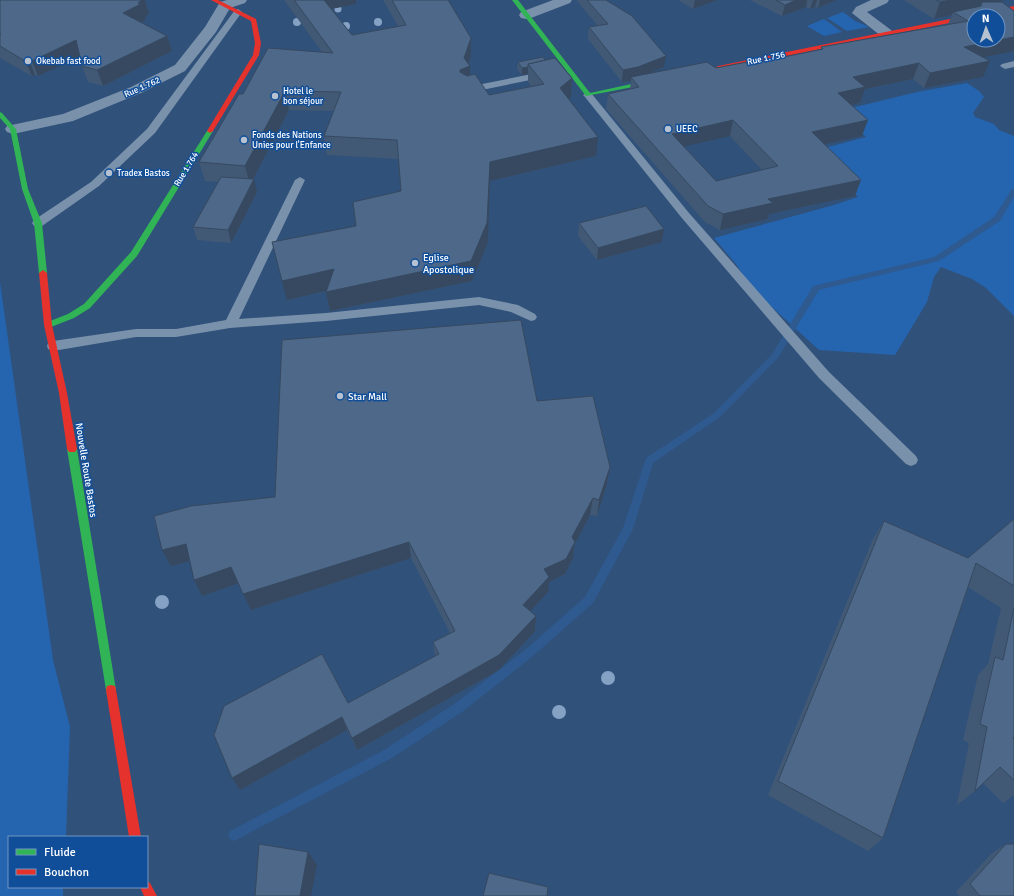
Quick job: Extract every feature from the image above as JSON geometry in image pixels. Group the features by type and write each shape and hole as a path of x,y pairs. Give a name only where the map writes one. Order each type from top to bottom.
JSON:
{"street":[{"path":"515,0 561,72 588,95 672,78"},
{"path":"526,15 565,0"},
{"path":"882,0 861,10 859,13 886,33"},
{"name":"Rue 1.762","path":"13,129 67,118 136,90 180,68 211,29 220,2 239,6"},
{"name":"Rue 1.764","path":"48,325 71,316 87,306 134,254 248,68 258,48 256,28 254,20 239,6"},
{"name":"Rue 1.756","path":"710,70 966,18"},
{"name":"Nouvelle Route Bastos","path":"0,114 13,129 25,189 38,223 48,325 63,393 135,836"}],"lane":[{"path":"38,223 95,184 151,131 239,6"},
{"path":"467,90 561,72"},
{"path":"588,95 686,215 824,375 911,460"},
{"path":"230,324 300,180"},
{"path":"53,346 136,333 176,333 230,324 326,317 479,301 514,308 531,317"}],"shaded area":[{"path":"843,12 855,21 869,27 847,31 827,18"},
{"path":"824,19 842,32 824,36 807,26"},
{"path":"967,83 979,91 984,97 973,113 975,117 994,124 999,130 1014,136 1014,316 986,288 972,279 941,267 934,277 927,302 895,355 819,350 752,289 736,264 714,238 858,197 825,164 809,152 866,137 839,111 917,92"},
{"path":"0,282 53,660 70,727 66,836 8,836 8,888 63,888 63,896 0,896"}],"building":[{"path":"0,0 142,0 138,3 141,4 123,13 167,36 97,70 82,66 76,40 32,61 29,59 25,61 0,46"},
{"path":"294,0 324,0 352,35 406,25 392,0 448,0 471,38 464,58 470,66 460,70 460,72 467,76 475,74 489,95 544,84 528,64 555,58 572,78 560,88 598,137 490,162 487,223 471,261 326,292 334,269 282,281 272,242 356,226 353,202 401,191 397,140 324,136 341,92 285,91 245,166 199,162 239,94 243,94 268,48 333,53"},
{"path":"587,0 606,0 632,16 666,56 638,67 623,70 589,27 608,24"},
{"path":"776,0 796,0 785,5"},
{"path":"936,0 952,0 940,2"},
{"path":"982,2 1002,2 1014,11 1014,37 1006,39 1006,8 972,8 981,6"},
{"path":"966,9 966,20 953,12"},
{"path":"966,21 966,47 964,47 990,61 930,73 919,63 853,77 865,87 838,93 868,120 812,132 861,180 768,199 773,203 723,214 708,206 608,94 639,87 631,77 707,62 716,68 747,62 749,64 823,49 821,47","holes":["733,120 778,166 716,181 672,134"]},
{"path":"543,57 545,60 528,64 528,67 522,68 518,62"},
{"path":"221,177 254,179 228,230 193,227"},
{"path":"646,206 664,229 598,248 579,223"},
{"path":"521,320 537,401 593,396 610,467 599,500 593,498 572,537 575,542 566,559 544,569 549,577 523,605 536,616 499,655 352,738 342,717 232,778 214,735 224,706 322,654 348,703 439,654 433,642 455,631 409,542 243,594 231,567 194,580 186,544 162,550 154,516 191,506 275,497 282,340"},
{"path":"1014,519 1014,586 976,563 883,838 778,781 884,521 968,558"},
{"path":"1014,608 1014,780 1000,767 975,791 987,727 980,724 995,657 1003,660"},
{"path":"259,844 308,852 300,896 255,896"},
{"path":"1006,844 1014,844 1014,896 980,896 970,884"},
{"path":"489,873 548,887 547,896 483,896"}],"waterway":[{"path":"234,835 388,754 458,708 529,653 589,600 628,529 649,461 717,415 775,356 816,288 936,259 997,219 1014,191"}],"traffic: fast":[{"path":"515,0 588,95 659,80"},
{"path":"0,114 13,129 25,189 38,223 43,273"},
{"path":"48,325 71,316 87,306 134,254 210,131"},
{"path":"72,449 111,690"}],"traffic: jam":[{"path":"210,131 256,55 258,43 254,20 214,0"},
{"path":"718,68 1014,8"},
{"path":"43,273 48,325 63,393 72,449"},
{"path":"111,690 135,836"},
{"path":"147,888 151,896"}],"place":[{"name":"Okebab fast food","path":"28,61"},
{"name":"Hotel le bon séjour","path":"275,96"},
{"name":"UEEC","path":"668,129"},
{"name":"Fonds des Nations Unies pour l'Enfance","path":"244,140"},
{"name":"Tradex Bastos","path":"109,173"},
{"name":"Eglise Apostolique","path":"415,263"},
{"name":"Star Mall","path":"340,396"}]}
